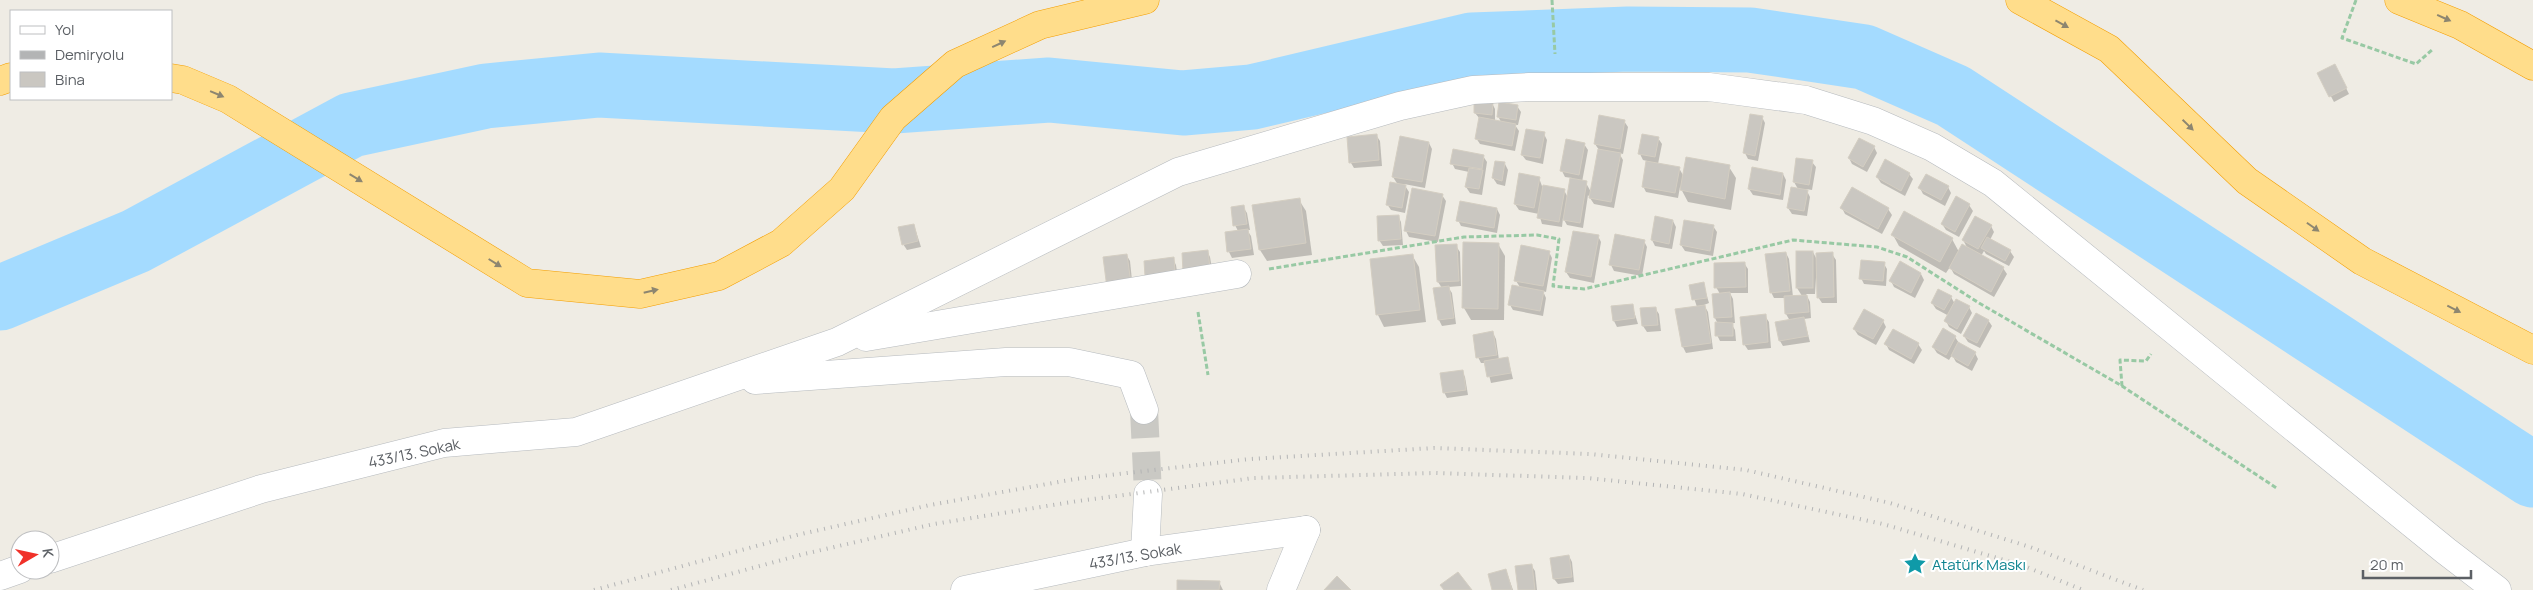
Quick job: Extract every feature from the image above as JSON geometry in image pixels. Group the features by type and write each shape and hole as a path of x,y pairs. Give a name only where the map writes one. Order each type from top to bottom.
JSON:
{"highway":[{"path":"172,78 183,80 228,99 527,283 640,294 719,276 781,242 842,189 893,118 955,64 1040,25 1145,0"},
{"path":"2020,0 2109,49 2247,181 2362,261 2533,350"},
{"path":"2399,0 2460,26 2533,66"}],"street":[{"path":"838,342 1178,172 1400,106 1473,90 1538,87 1709,87 1806,100 1873,121 1932,147 1992,183 2446,551 2498,590"},
{"path":"838,342 1237,274"},
{"name":"433/13. Sokak","path":"60,556 261,489 444,444 576,432 838,342"},
{"path":"720,382 1006,362 1069,362 1131,375 1144,410"},
{"path":"1146,552 1148,494"},
{"name":"433/13. Sokak","path":"965,590 1146,552 1306,530 1281,590"}],"path":[{"path":"1552,0 1555,57"},
{"path":"2356,0 2342,38 2416,64"},
{"path":"1237,274 1464,236 1537,234 1559,239 1553,286 1584,289 1793,240 1877,247 1907,257 1979,303 2122,386 2278,489"},
{"path":"1193,282 1208,375"},
{"path":"2122,386 2120,360 2146,361 2172,328"}],"building":[{"path":"2335,64 2347,88 2329,97 2317,73"},
{"path":"1474,101 1493,102 1492,115 1474,113"},
{"path":"1499,102 1518,105 1516,120 1497,117"},
{"path":"1750,114 1763,116 1755,156 1743,153"},
{"path":"1599,115 1625,120 1620,149 1594,144"},
{"path":"1479,117 1516,124 1512,146 1475,139"},
{"path":"1526,129 1545,132 1540,158 1521,155"},
{"path":"1377,134 1379,160 1349,163 1347,137"},
{"path":"1642,134 1659,137 1655,157 1638,154"},
{"path":"1400,136 1429,142 1422,182 1392,177"},
{"path":"1859,138 1875,146 1863,167 1848,158"},
{"path":"1566,139 1585,143 1579,175 1560,171"},
{"path":"1453,149 1484,155 1482,169 1450,164"},
{"path":"1598,149 1621,153 1611,202 1589,198"},
{"path":"1686,157 1730,165 1725,199 1680,190"},
{"path":"1796,158 1813,160 1809,185 1793,182"},
{"path":"1885,159 1910,173 1901,191 1876,177"},
{"path":"1495,161 1505,162 1502,181 1492,178"},
{"path":"1646,161 1680,167 1675,193 1642,187"},
{"path":"1752,167 1783,173 1780,195 1748,189"},
{"path":"1469,168 1483,170 1479,189 1465,187"},
{"path":"1519,173 1540,177 1534,208 1514,204"},
{"path":"1926,174 1949,186 1941,200 1918,188"},
{"path":"1570,178 1587,181 1580,223 1563,220"},
{"path":"1390,182 1406,185 1402,208 1386,205"},
{"path":"1543,185 1565,189 1559,222 1537,218"},
{"path":"1791,187 1808,190 1804,211 1787,208"},
{"path":"1852,187 1889,208 1878,229 1840,208"},
{"path":"1412,188 1443,194 1435,236 1404,231"},
{"path":"1956,196 1970,204 1955,232 1941,224"},
{"path":"1300,198 1306,243 1259,250 1252,205"},
{"path":"1460,201 1497,208 1494,228 1456,221"},
{"path":"1244,205 1247,224 1233,226 1231,207"},
{"path":"1904,211 1953,238 1940,262 1891,235"},
{"path":"1399,215 1401,239 1378,241 1377,216"},
{"path":"1655,216 1673,220 1669,244 1651,240"},
{"path":"1975,216 1992,225 1978,249 1962,240"},
{"path":"1684,220 1714,225 1710,251 1680,245"},
{"path":"914,224 918,241 902,245 898,227"},
{"path":"1248,229 1251,249 1227,252 1225,232"},
{"path":"1573,231 1599,235 1591,277 1565,272"},
{"path":"1615,234 1645,240 1639,270 1609,265"},
{"path":"1987,237 2011,250 2005,261 1981,248"},
{"path":"1463,242 1499,243 1498,309 1462,308"},
{"path":"1457,244 1459,281 1437,282 1435,245"},
{"path":"1962,244 2004,267 1991,292 1949,268"},
{"path":"1521,245 1550,251 1543,286 1514,281"},
{"path":"1208,250 1210,269 1183,272 1182,253"},
{"path":"1796,251 1813,251 1813,288 1796,288"},
{"path":"1786,252 1790,291 1770,293 1765,254"},
{"path":"1833,252 1834,297 1817,298 1816,253"},
{"path":"1127,254 1131,284 1107,288 1103,257"},
{"path":"1413,254 1420,310 1376,315 1370,259"},
{"path":"1174,257 1175,272 1145,276 1144,261"},
{"path":"1861,260 1885,262 1883,281 1859,279"},
{"path":"1900,261 1921,273 1911,293 1889,281"},
{"path":"1745,262 1746,287 1714,288 1714,263"},
{"path":"1704,282 1707,298 1692,300 1689,285"},
{"path":"1512,285 1544,291 1540,311 1508,305"},
{"path":"1449,286 1454,318 1438,320 1433,288"},
{"path":"1938,289 1952,296 1944,310 1931,303"},
{"path":"1730,292 1732,317 1714,318 1712,294"},
{"path":"1807,295 1809,312 1785,314 1784,296"},
{"path":"1956,299 1970,306 1957,329 1944,321"},
{"path":"1633,304 1635,318 1613,321 1611,306"},
{"path":"1705,305 1711,343 1682,347 1675,309"},
{"path":"1656,307 1658,325 1642,326 1640,308"},
{"path":"1864,309 1884,320 1873,339 1853,329"},
{"path":"1976,313 1989,320 1977,343 1963,336"},
{"path":"1766,314 1768,342 1743,345 1740,317"},
{"path":"1804,317 1808,336 1779,341 1775,322"},
{"path":"1715,322 1733,323 1733,336 1715,336"},
{"path":"1943,328 1956,336 1946,355 1932,347"},
{"path":"1893,329 1919,343 1911,359 1884,344"},
{"path":"1493,331 1497,355 1476,358 1473,335"},
{"path":"1958,342 1976,352 1968,366 1951,356"},
{"path":"1508,357 1511,373 1487,377 1484,361"},
{"path":"1463,370 1466,390 1443,393 1440,373"},
{"path":"1569,555 1572,577 1553,579 1550,558"},
{"path":"1532,564 1535,590 1518,590 1515,566"},
{"path":"1506,569 1512,590 1492,590 1488,574"},
{"path":"1458,572 1472,590 1444,590 1440,585"},
{"path":"1337,576 1351,590 1324,590"},
{"path":"1177,580 1220,581 1219,590 1177,590"}],"waterway":[{"path":"0,298 136,241 351,125 486,96 599,85 894,101 1049,90 1183,103 1252,97 1472,45 1628,39 1750,40 1864,57 1953,96 2533,475"}],"tunnel":[{"path":"1144,410 1148,494"}],"railway":[{"path":"594,590 797,535 930,505 1075,479 1250,459 1434,448 1590,454 1746,470 1890,503 2030,547 2143,590"},
{"path":"671,590 804,554 934,524 1078,501 1254,478 1434,473 1587,478 1742,494 1883,524 2024,566 2083,590"}],"place":[{"name":"Atatürk Maskı","path":"1915,564"}]}
